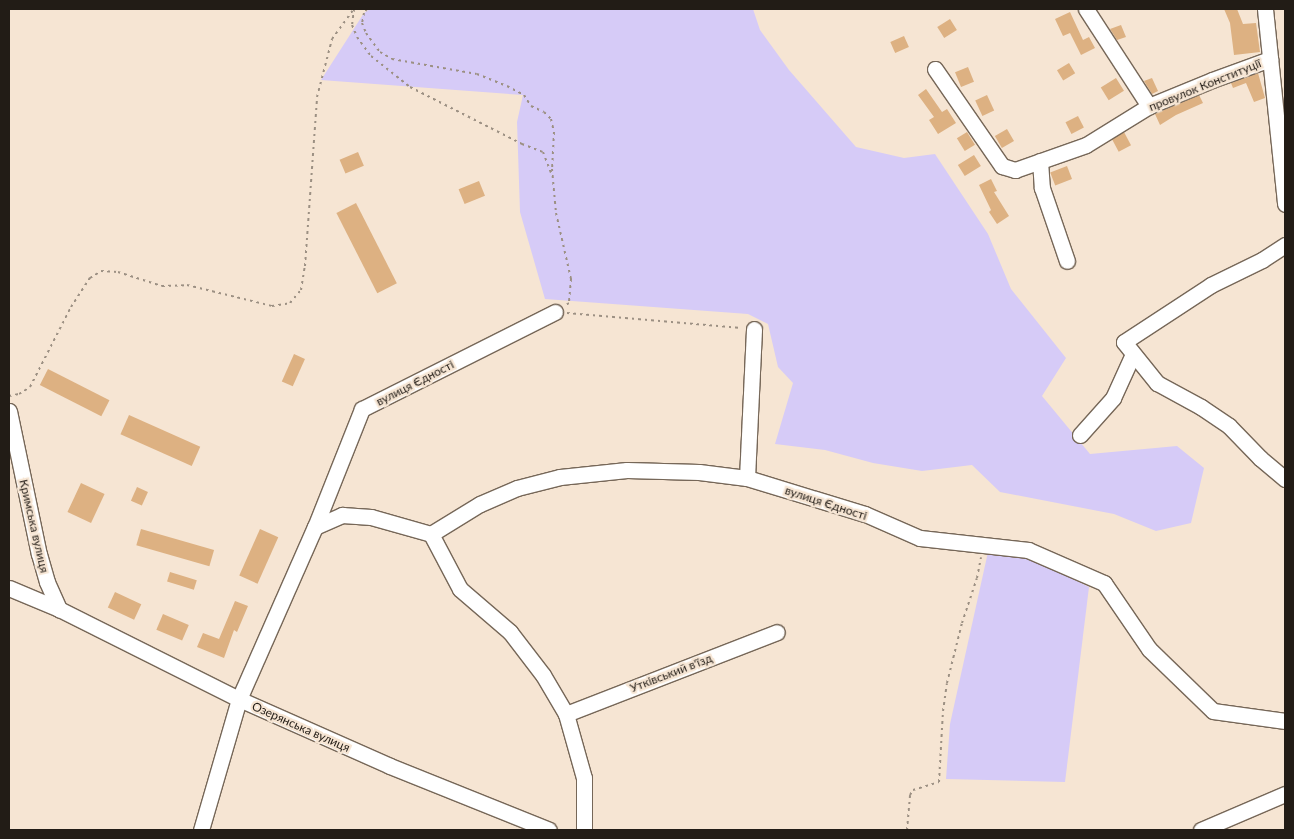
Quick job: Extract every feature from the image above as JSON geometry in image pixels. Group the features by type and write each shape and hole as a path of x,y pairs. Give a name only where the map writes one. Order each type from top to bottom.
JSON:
{"street":[{"path":"1086,9 1149,106"},
{"path":"1265,9 1285,204"},
{"name":"провулок Конституції","path":"936,69 1002,166 1016,170 1086,145 1149,106 1270,59"},
{"path":"1040,161 1042,188 1067,261"},
{"path":"1285,245 1262,260 1211,286 1124,342 1157,383 1201,407 1229,426 1260,458 1285,480"},
{"name":"вулиця Єдності","path":"201,830 238,700 315,527 362,409 555,312"},
{"path":"747,478 754,330"},
{"path":"1080,435 1113,398 1133,354"},
{"name":"Кримська вулиця","path":"9,411 39,554 47,582 59,609"},
{"name":"вулиця Єдності","path":"431,534 487,501 517,488 560,477 627,470 699,472 747,478 865,514 920,538 1028,550 1104,583 1149,649 1213,711 1285,721"},
{"path":"315,527 342,515 371,517 431,534 460,589 510,632 543,675 566,714 584,778 584,830"},
{"name":"Озерянська вулиця","path":"9,588 59,609 238,700 390,766 511,823 549,830"},
{"name":"Утківський в'їзд","path":"566,714 776,632"},
{"path":"1201,830 1285,794"}],"path":[{"path":"354,9 352,25 357,37 371,56 410,86 522,144 543,152 552,175"},
{"path":"9,396 19,394 30,387 71,307 90,278 101,271 118,272 162,286 187,285 272,306 290,303 301,290 305,266 317,97 332,39 354,9"},
{"path":"367,9 362,23 380,52 392,59 477,74 524,95 531,106 544,112 551,119 554,132 552,175 556,213 571,279 569,303 555,312"},
{"path":"555,312 754,330"},
{"path":"907,830 910,795 913,790 940,782 943,711 947,683 962,624 977,578 983,545"}],"shaded area":[{"path":"370,9 753,9 760,30 789,70 856,147 904,158 935,154 988,234 1011,289 1066,358 1042,396 1090,454 1177,446 1204,468 1191,523 1156,531 1114,514 1000,492 972,465 922,471 873,463 825,450 775,444 793,383 778,367 768,324 748,314 545,299 520,212 517,122 523,95 321,80 364,13"},
{"path":"988,552 1029,557 1089,587 1065,782 946,779 950,724"}],"building":[{"path":"1224,9 1237,9 1243,24 1256,23 1260,52 1234,55 1230,23"},
{"path":"1070,12 1083,40 1089,37 1095,48 1081,55 1070,33 1063,36 1055,19"},
{"path":"950,19 957,30 944,38 937,27"},
{"path":"1121,25 1126,37 1117,40 1110,29"},
{"path":"904,36 909,47 895,53 890,42"},
{"path":"1069,63 1075,73 1063,80 1057,70"},
{"path":"968,67 974,82 961,87 955,72"},
{"path":"1258,73 1265,98 1254,102 1246,83 1233,88 1231,83"},
{"path":"1116,78 1124,91 1109,100 1101,88"},
{"path":"1152,78 1158,91 1152,94 1144,81"},
{"path":"926,89 942,112 947,109 956,123 938,134 929,120 934,117 918,95"},
{"path":"987,95 994,110 982,116 975,100"},
{"path":"1199,95 1203,103 1176,115 1160,125 1155,114"},
{"path":"1078,116 1084,128 1071,134 1066,122"},
{"path":"1007,129 1014,141 1002,148 995,136"},
{"path":"967,132 975,145 965,151 957,138"},
{"path":"1124,132 1131,145 1119,152 1112,139"},
{"path":"358,152 364,166 345,174 340,160"},
{"path":"974,155 981,166 965,176 958,165"},
{"path":"1067,166 1072,179 1055,186 1050,172"},
{"path":"991,179 997,191 994,192 1009,216 997,224 989,212 991,210 979,185"},
{"path":"479,181 485,196 465,204 459,189"},
{"path":"356,203 397,283 377,293 336,213"},
{"path":"294,354 305,359 293,386 282,381"},
{"path":"48,369 109,400 101,416 40,385"},
{"path":"129,415 200,447 192,466 120,434"},
{"path":"81,483 105,494 91,523 67,512"},
{"path":"137,487 148,492 142,506 131,501"},
{"path":"141,529 214,550 209,566 136,545"},
{"path":"260,529 278,537 258,584 239,576"},
{"path":"170,572 197,580 194,590 167,582"},
{"path":"115,592 141,604 134,620 108,607"},
{"path":"235,601 248,606 237,632 234,630 224,658 197,647 203,633 219,639"},
{"path":"163,614 189,625 182,641 156,630"}]}
